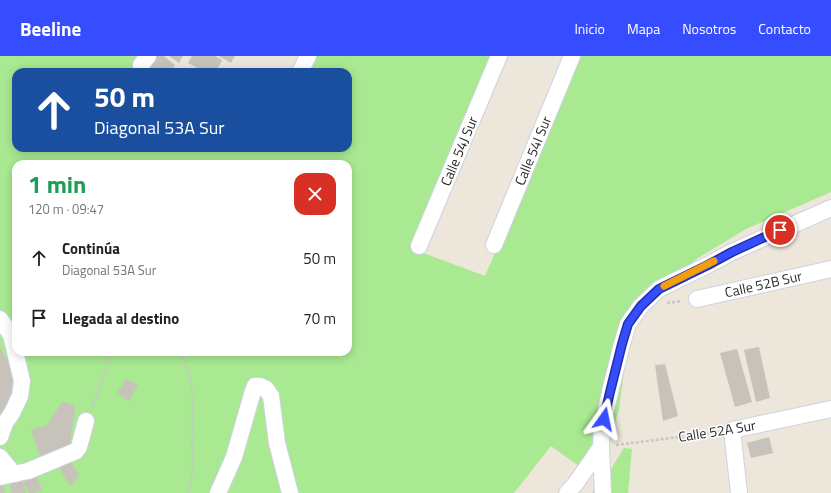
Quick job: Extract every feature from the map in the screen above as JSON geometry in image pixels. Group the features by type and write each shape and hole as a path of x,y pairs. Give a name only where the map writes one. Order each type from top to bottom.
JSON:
{"street":[{"path":"302,68 307,56"},
{"name":"Calle 54J Sur","path":"419,246 499,56"},
{"name":"Calle 54I Sur","path":"494,245 572,56"},
{"path":"603,493 601,447 602,428 628,324 641,306 659,289 732,252 831,208"},
{"name":"Calle 52B Sur","path":"697,299 831,269"},
{"path":"0,319 11,334 12,338"},
{"path":"0,437 5,423 12,413 20,396 22,381 16,356"},
{"path":"218,493 234,457 252,391 255,386 260,386 266,389 271,396 277,443 290,493"},
{"name":"Calle 52A Sur","path":"732,430 831,409"},
{"path":"0,457 7,476 28,471 76,451 79,447 86,421"},
{"path":"732,430 739,493"},
{"path":"567,493 576,483 601,447"}],"path":[{"path":"86,421 102,379 108,356"},
{"path":"182,356 188,371 193,395 193,461 188,493"},
{"name":"Calle 52A Sur","path":"601,447 732,430"}],"green space":[{"path":"0,56 141,56 132,68 12,68 12,152 352,152 352,68 308,68 315,56 490,56 410,248 485,276 580,56 831,56 831,192 746,229 698,258 668,282 634,324 627,349 619,410 609,440 587,472 551,446 514,493 0,493"},
{"path":"624,448 632,449 628,493 592,493 610,471"}],"building":[{"path":"154,56 164,56 175,65 173,68 146,68"},
{"path":"169,56 183,56 179,63"},
{"path":"192,56 215,56 222,60 218,68 198,68 188,63"},
{"path":"219,56 235,56 231,63"},
{"path":"0,347 19,383 0,420"},
{"path":"759,347 770,398 756,402 744,350"},
{"path":"737,349 752,402 735,407 720,353"},
{"path":"665,364 678,416 663,421 655,365"},
{"path":"126,379 138,385 129,401 117,393"},
{"path":"63,401 75,406 70,445 40,456 31,430 47,425"},
{"path":"769,437 773,453 751,458 747,443"},
{"path":"70,460 79,475 70,487 59,467"},
{"path":"36,474 42,490 35,493 29,493 22,479"},
{"path":"22,479 26,493 12,493 9,483"},
{"path":"0,481 3,481 5,493 0,493"}],"slow traffic":[{"path":"664,286 714,261"}],"route":[{"path":"604,419 628,324 641,306 659,289 732,252 780,230"}]}
